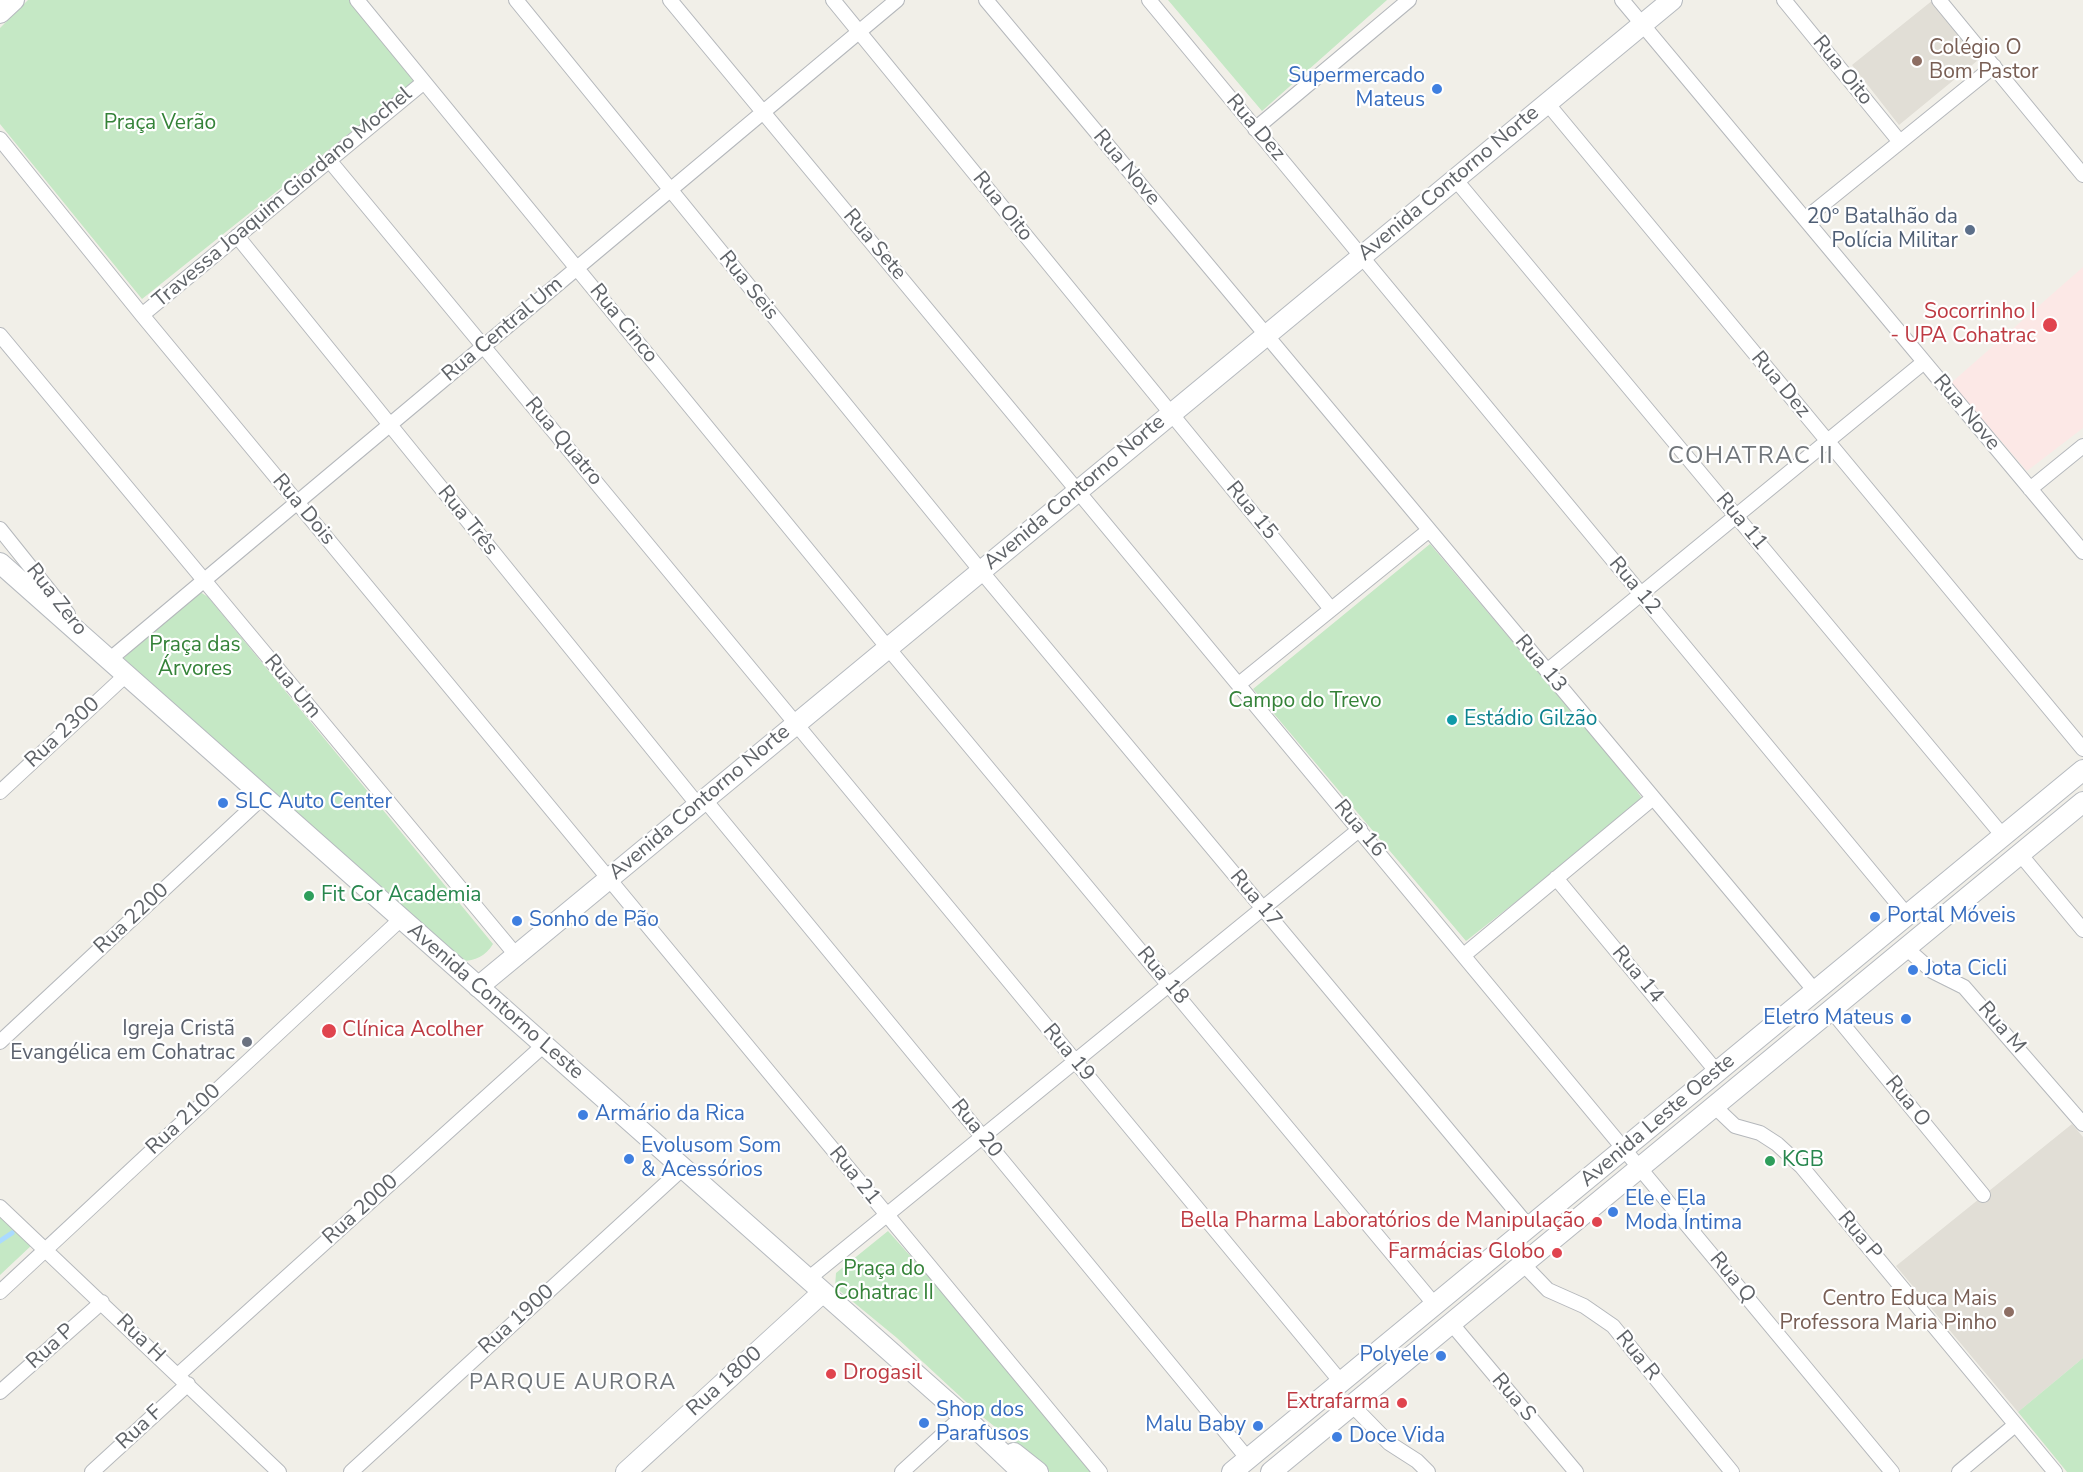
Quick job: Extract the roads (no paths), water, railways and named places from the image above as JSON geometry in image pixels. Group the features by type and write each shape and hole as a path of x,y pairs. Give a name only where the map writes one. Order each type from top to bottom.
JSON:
{"main road":[{"path":"0,13 14,0"},
{"name":"Avenida Contorno Norte","path":"478,987 1672,0"},
{"name":"Avenida Contorno Leste","path":"0,564 963,1416 1022,1472"},
{"name":"Avenida Leste Oeste","path":"1232,1472 2083,770"},
{"name":"Avenida Leste Oeste","path":"1272,1472 2083,802"},
{"name":"Rua 1800","path":"626,1472 816,1286"},
{"name":"Avenida Contorno Leste","path":"963,1416 1038,1472"}],"street":[{"name":"Rua Cinco","path":"357,0 888,648"},
{"name":"Rua Seis","path":"516,0 981,571"},
{"name":"Rua Sete","path":"670,0 1079,490"},
{"name":"Rua Oito","path":"833,0 1172,414"},
{"name":"Rua Central Um","path":"109,660 897,0"},
{"name":"Rua Nove","path":"986,0 1265,336"},
{"name":"Rua Dez","path":"1149,0 1361,257"},
{"path":"1255,129 1409,0"},
{"name":"Rua Nove","path":"1622,0 2083,552"},
{"name":"Rua Oito","path":"1784,0 1900,142"},
{"path":"1939,0 2083,175"},
{"path":"1805,219 1994,66"},
{"name":"Travessa Joaquim Giordano Mochel","path":"142,315 424,82"},
{"name":"Rua Dez","path":"1547,103 2083,749"},
{"name":"Rua Dois","path":"0,139 142,315 610,878"},
{"name":"Rua Quatro","path":"329,160 796,723"},
{"name":"Rua 11","path":"1455,179 2003,836"},
{"name":"Rua Três","path":"237,236 389,425 702,802"},
{"name":"Rua 12","path":"1361,257 1907,915"},
{"name":"Rua Um","path":"0,335 516,955"},
{"name":"Rua 13","path":"1265,336 1815,991"},
{"path":"1547,671 1924,362"},
{"name":"Rua 15","path":"1172,414 1331,609"},
{"path":"2030,489 2083,446"},
{"name":"Rua 16","path":"1079,490 1640,1167"},
{"name":"Rua Zero","path":"0,529 89,642"},
{"path":"1239,684 1428,531"},
{"name":"Rua 17","path":"981,571 1529,1227"},
{"name":"Rua 18","path":"888,648 1435,1305"},
{"name":"Rua 2300","path":"0,792 126,675"},
{"name":"Rua 19","path":"796,723 1341,1382"},
{"name":"Rua 2200","path":"0,1042 263,797"},
{"path":"1464,955 1653,798"},
{"name":"Rua 20","path":"702,802 1248,1459"},
{"path":"816,1286 887,1215 1360,829"},
{"path":"2020,854 2083,930"},
{"name":"Rua 21","path":"610,878 1100,1472"},
{"name":"Rua 14","path":"1557,878 1717,1072"},
{"name":"Rua 2100","path":"0,1292 401,919"},
{"name":"Rua M","path":"1906,948 1932,971 1964,987 2083,1124"},
{"name":"Rua O","path":"1831,1010 1983,1195"},
{"name":"Rua 2000","path":"183,1380 544,1045"},
{"name":"Rua P","path":"1714,1106 1735,1126 1760,1133 1791,1155 2055,1472"},
{"name":"Rua Q","path":"1640,1167 1892,1472"},
{"name":"Rua 1900","path":"351,1472 683,1168"},
{"name":"Rua H","path":"0,1206 279,1472"},
{"name":"Rua R","path":"1523,1264 1548,1290 1584,1306 1613,1326 1732,1472"},
{"name":"Rua P","path":"0,1392 102,1302"},
{"name":"Rua S","path":"1451,1323 1575,1472"},
{"name":"Rua F","path":"92,1472 183,1380"},
{"path":"1352,1405 1389,1443 1417,1461 1428,1472"},
{"path":"902,1472 963,1416"},
{"path":"1959,1472 2015,1425"}],"waterway":[{"path":"0,1241 12,1233"}],"place":[{"name":"Colégio O Bom Pastor","path":"1917,61"},
{"name":"Supermercado Mateus","path":"1437,89"},
{"name":"20º Batalhão da Polícia Militar","path":"1970,230"},
{"name":"Socorrinho I - UPA Cohatrac","path":"2050,325"},
{"name":"Estádio Gilzão","path":"1452,720"},
{"name":"SLC Auto Center","path":"223,803"},
{"name":"Fit Cor Academia","path":"309,896"},
{"name":"Portal Móveis","path":"1875,917"},
{"name":"Sonho de Pão","path":"517,921"},
{"name":"Jota Cicli","path":"1913,970"},
{"name":"Eletro Mateus","path":"1906,1019"},
{"name":"Clínica Acolher","path":"329,1031"},
{"name":"Igreja Cristã Evangélica em Cohatrac","path":"247,1042"},
{"name":"Armário da Rica","path":"583,1115"},
{"name":"Evolusom Som & Acessórios","path":"629,1159"},
{"name":"KGB","path":"1770,1161"},
{"name":"Ele e Ela Moda Íntima","path":"1613,1212"},
{"name":"Bella Pharma Laboratórios de Manipulação","path":"1597,1222"},
{"name":"Farmácias Globo","path":"1557,1253"},
{"name":"Centro Educa Mais Professora Maria Pinho","path":"2009,1312"},
{"name":"Polyele","path":"1441,1356"},
{"name":"Drogasil","path":"831,1374"},
{"name":"Extrafarma","path":"1402,1403"},
{"name":"Shop dos Parafusos","path":"924,1423"},
{"name":"Malu Baby","path":"1258,1426"},
{"name":"Doce Vida","path":"1337,1437"}],"district":[{"name":"COHATRAC II","path":"1751,457"},
{"name":"PARQUE AURORA","path":"573,1384"}],"park label":[{"name":"Praça Verão","path":"160,124"},
{"name":"Praça das Árvores","path":"195,658"},
{"name":"Campo do Trevo","path":"1305,702"},
{"name":"Praça do Cohatrac II","path":"884,1282"}]}
